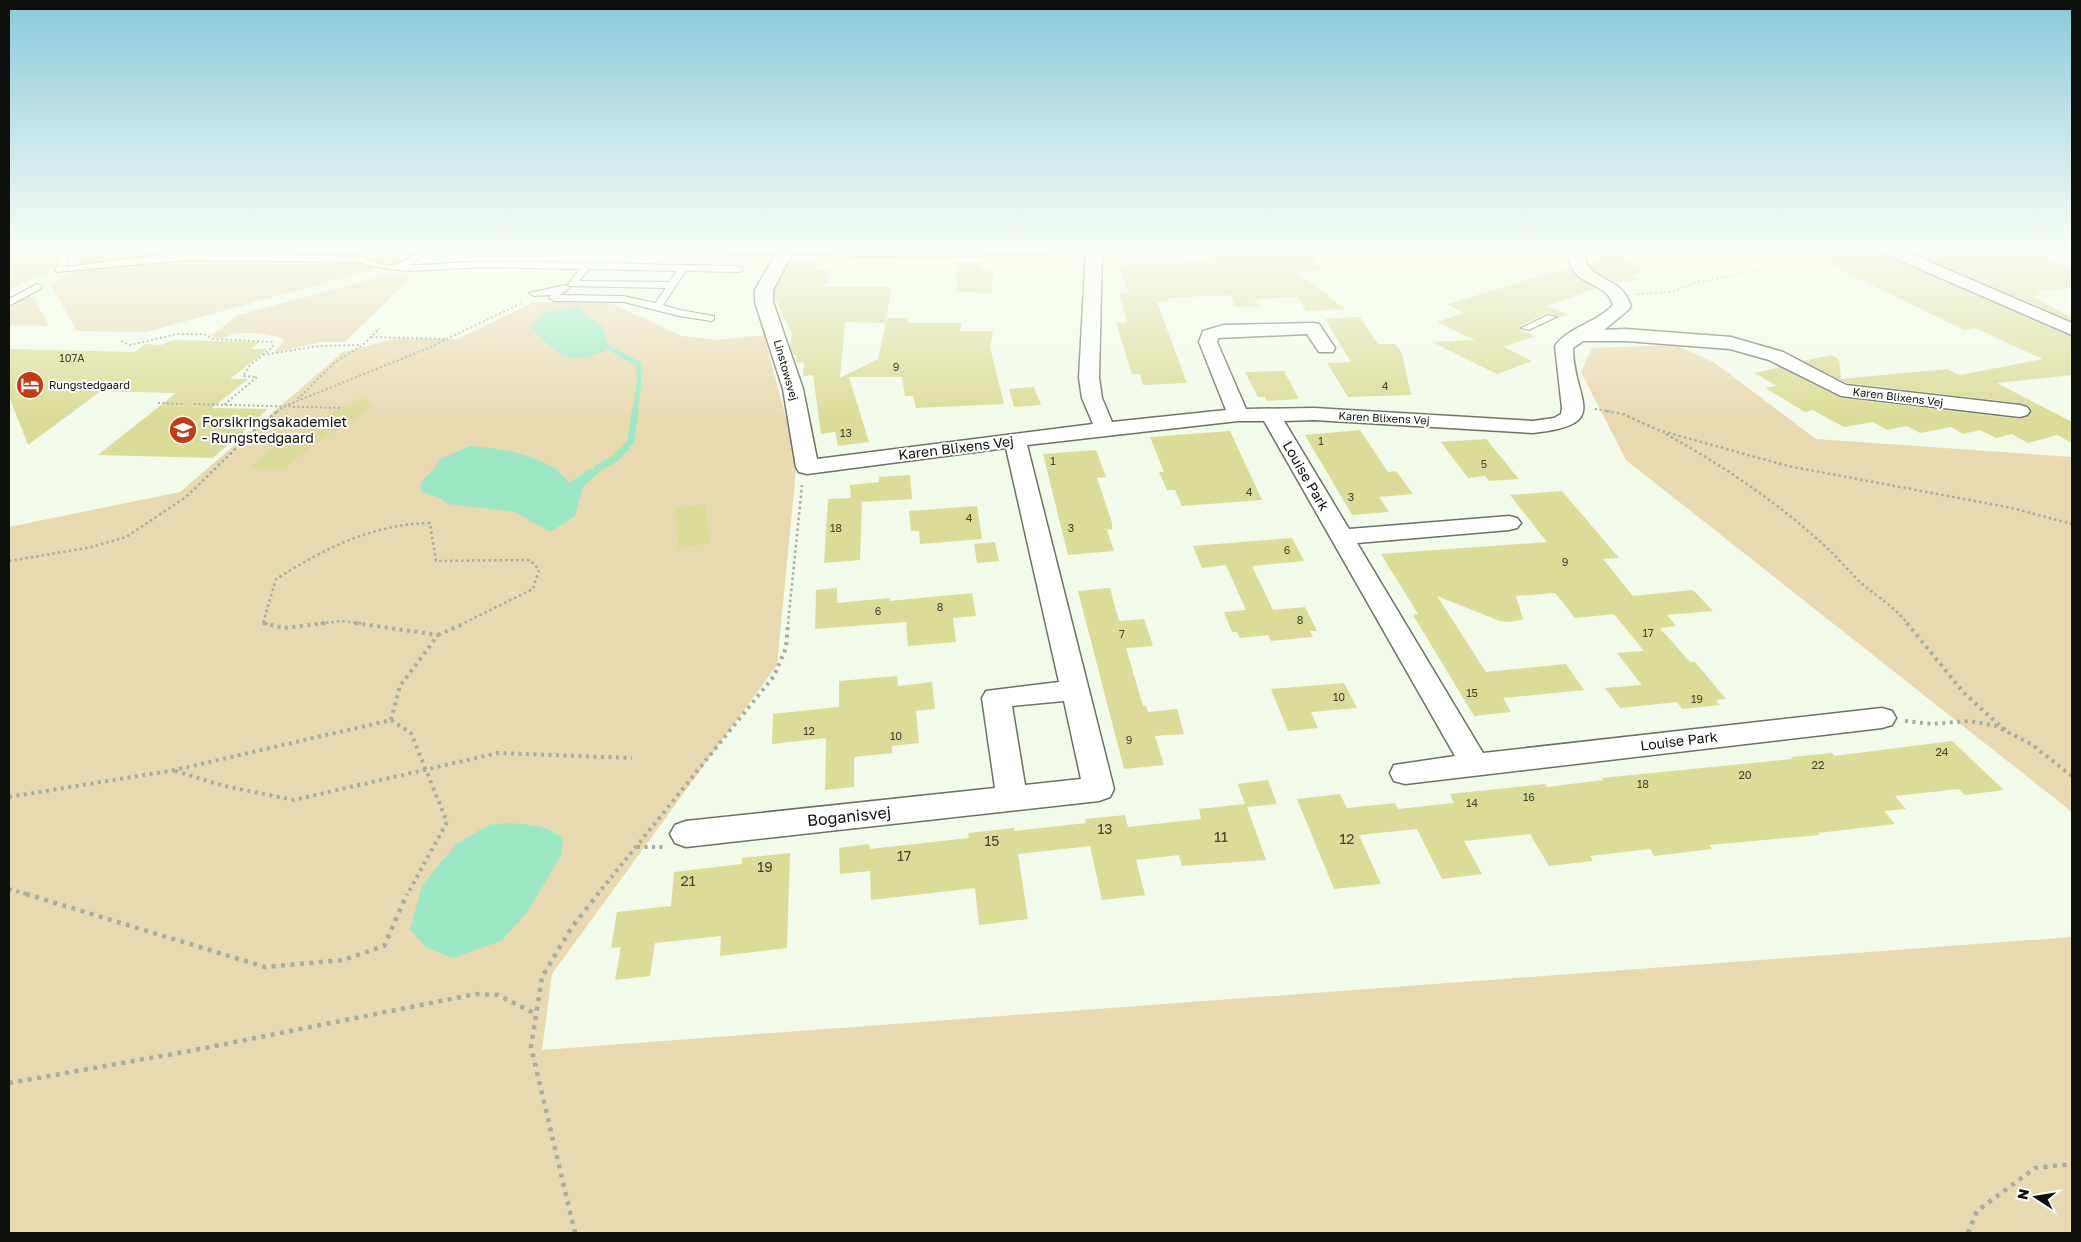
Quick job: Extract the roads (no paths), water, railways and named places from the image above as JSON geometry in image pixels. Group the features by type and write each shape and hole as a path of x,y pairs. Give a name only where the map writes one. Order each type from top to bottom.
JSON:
{"street":[{"name":"Linstowsvej","path":"765,304 793,389 807,467"},
{"path":"1092,304 1089,378 1092,398 1105,429"},
{"path":"1577,336 1617,313 1622,306 1621,304"},
{"path":"2012,304 2072,330"},
{"path":"1238,415 1208,342 1210,334 1224,331 1313,328 1326,348"},
{"name":"Karen Blixens Vej","path":"807,467 1105,429 1238,415 1324,415 1533,427 1559,424 1571,417 1574,406 1562,360 1564,346 1577,336 1626,335 1731,344 1776,356 1841,390 2020,411"},
{"name":"Louise Park","path":"1270,414 1475,765"},
{"name":"Boganisvej","path":"686,834 1099,789 1015,441"},
{"path":"1342,537 1509,523"},
{"path":"1012,798 996,698 1075,690"},
{"name":"Louise Park","path":"1404,773 1882,718"}],"lane":[{"path":"649,304 679,313 711,318"},
{"path":"1526,328 1551,317"}],"waterway":[{"path":"609,348 639,364 639,383 635,412"},
{"path":"597,469 616,458 631,441 635,411"}],"place":[{"name":"Rungstedgaard","path":"30,385"},
{"name":"Forsikringsakademiet - Rungstedgaard","path":"183,430"}]}
